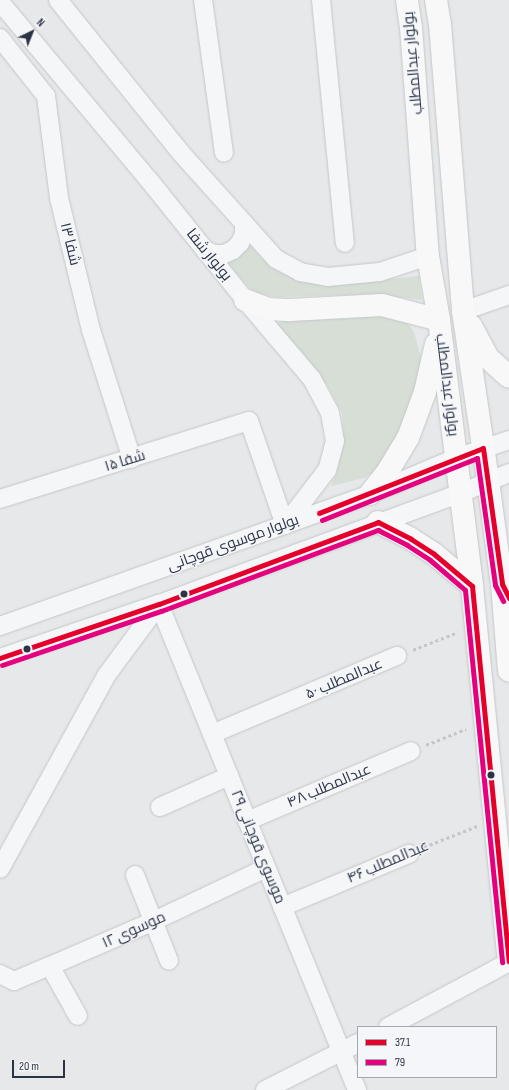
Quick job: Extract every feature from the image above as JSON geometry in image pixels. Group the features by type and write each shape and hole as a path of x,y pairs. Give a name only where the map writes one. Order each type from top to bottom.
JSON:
{"main road":[{"name":"بولوار عبدالمطلب","path":"407,0 411,27 428,256 439,325 472,586 509,962"},
{"name":"بولوار عبدالمطلب","path":"436,0 440,24 463,312 488,480 507,584 509,671"},
{"path":"245,300 268,309 290,310 382,305 439,325 425,392 408,438 388,471 370,494"},
{"path":"463,312 488,358 509,377"},
{"path":"378,522 411,539 434,554 472,586"}],"street":[{"path":"58,0 181,153 276,259 300,272 328,278 380,272 428,256"},
{"path":"203,0 224,153"},
{"path":"321,0 345,243"},
{"name":"بولوار شفا","path":"0,2 149,180 245,300 312,379 330,413 334,441 327,470 285,525"},
{"name":"شفا ۱۳","path":"0,38 46,96 59,198 91,330 132,459"},
{"path":"205,250 214,254 224,254 233,250 240,243 244,234 244,224"},
{"path":"463,312 509,295"},
{"name":"شفا ۱۵","path":"0,499 132,459 249,421 285,525"},
{"name":"بولوار موسوی قوچانی","path":"0,626 370,494 456,458 509,440"},
{"name":"بولوار موسوی قوچانی","path":"0,658 159,604 378,522 461,493 488,480 509,473"},
{"path":"0,869 106,676 159,604"},
{"name":"موسوی قوچانی ۲۹","path":"159,604 357,1090"},
{"name":"عبدالمطلب ۵۰","path":"212,734 397,656"},
{"name":"عبدالمطلب ۴۸","path":"247,821 411,751"},
{"path":"160,807 229,776"},
{"name":"عبدالمطلب ۴۶","path":"282,907 409,854"},
{"name":"موسوی ۱۲","path":"0,974 14,981 154,922 266,868"},
{"path":"134,875 154,922 168,961"},
{"path":"390,1026 509,962"},
{"path":"50,966 78,1016"},
{"path":"265,1090 357,1044"}],"path":[{"name":"عبدالمطلب ۵۰","path":"397,656 476,624"},
{"path":"411,751 485,721"},
{"name":"عبدالمطلب ۴۶","path":"409,854 495,819"}],"shaded area":[{"path":"247,242 261,258 292,278 312,281 353,283 419,276 422,300 375,294 277,297 256,293 244,282 228,263"},
{"path":"385,314 407,322 414,332 421,358 422,373 391,452 381,467 364,478 331,486 337,471 344,440 342,413 328,386 277,324 296,317"}],"transit line":[{"name":"37.1","path":"319,513 483,448 502,584 509,598"},
{"name":"79","path":"322,520 477,458 495,585 503,601"},
{"name":"37.1","path":"0,658 159,604 378,522 411,539 434,554 472,586 509,961"},
{"name":"79","path":"2,665 161,611 378,530 407,545 430,560 465,590 502,962"}]}
